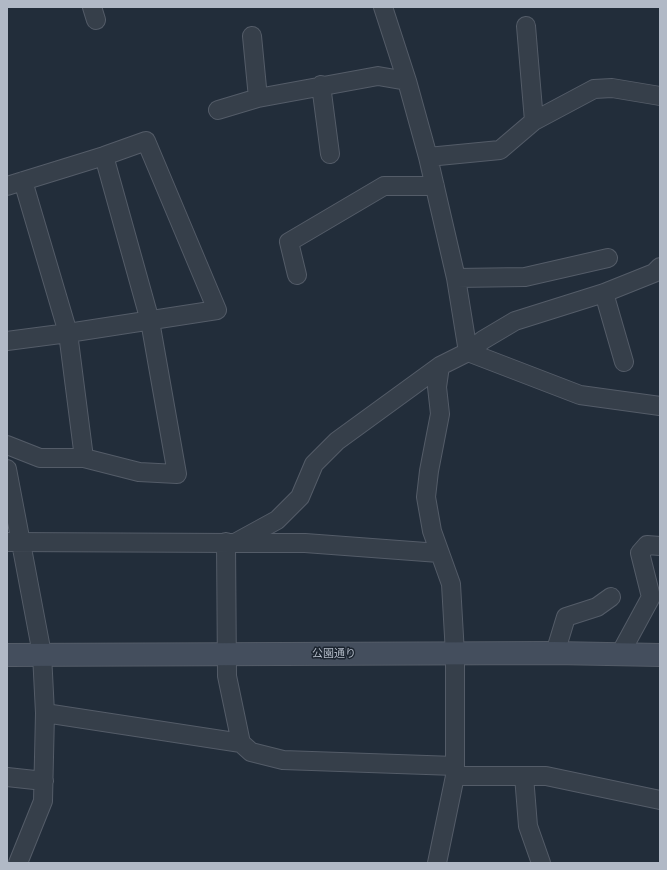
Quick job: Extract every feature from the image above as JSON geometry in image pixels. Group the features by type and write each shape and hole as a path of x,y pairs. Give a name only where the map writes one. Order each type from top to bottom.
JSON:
{"street":[{"path":"383,7 407,80 428,157 456,278 468,352"},
{"path":"526,26 534,121"},
{"path":"252,36 258,98"},
{"path":"218,110 258,98 320,85 378,76 407,80"},
{"path":"320,85 330,154"},
{"path":"428,157 500,150 534,121 594,89 612,88 660,96"},
{"path":"7,340 68,333 218,310 146,141 104,156 15,183 68,333 84,458"},
{"path":"7,445 40,458 84,458 139,472 176,474 150,321 104,156"},
{"path":"297,275 289,242 384,186 435,186"},
{"path":"456,278 525,277 608,258"},
{"path":"231,542 277,520 300,497 314,464 337,441 440,366 468,352 483,340 515,321 604,293 654,273 660,267"},
{"path":"604,293 624,362"},
{"path":"468,352 580,395 660,406"},
{"path":"437,863 455,771 455,654 452,584 439,553 426,497 429,471 440,414 437,387 440,366"},
{"path":"7,469 14,542 42,654 45,713 43,801 18,863"},
{"path":"14,542 304,543 439,553"},
{"path":"231,542 227,676 240,743"},
{"path":"620,654 650,597 640,553 647,545 660,546"},
{"path":"555,653 566,617 597,607 611,597"},
{"name":"公園通り","path":"7,655 555,653 660,655"},
{"path":"45,713 240,743 250,752 283,760 524,776 546,776 660,800"},
{"path":"524,776 528,826 541,863"},
{"path":"7,777 44,781"}]}
